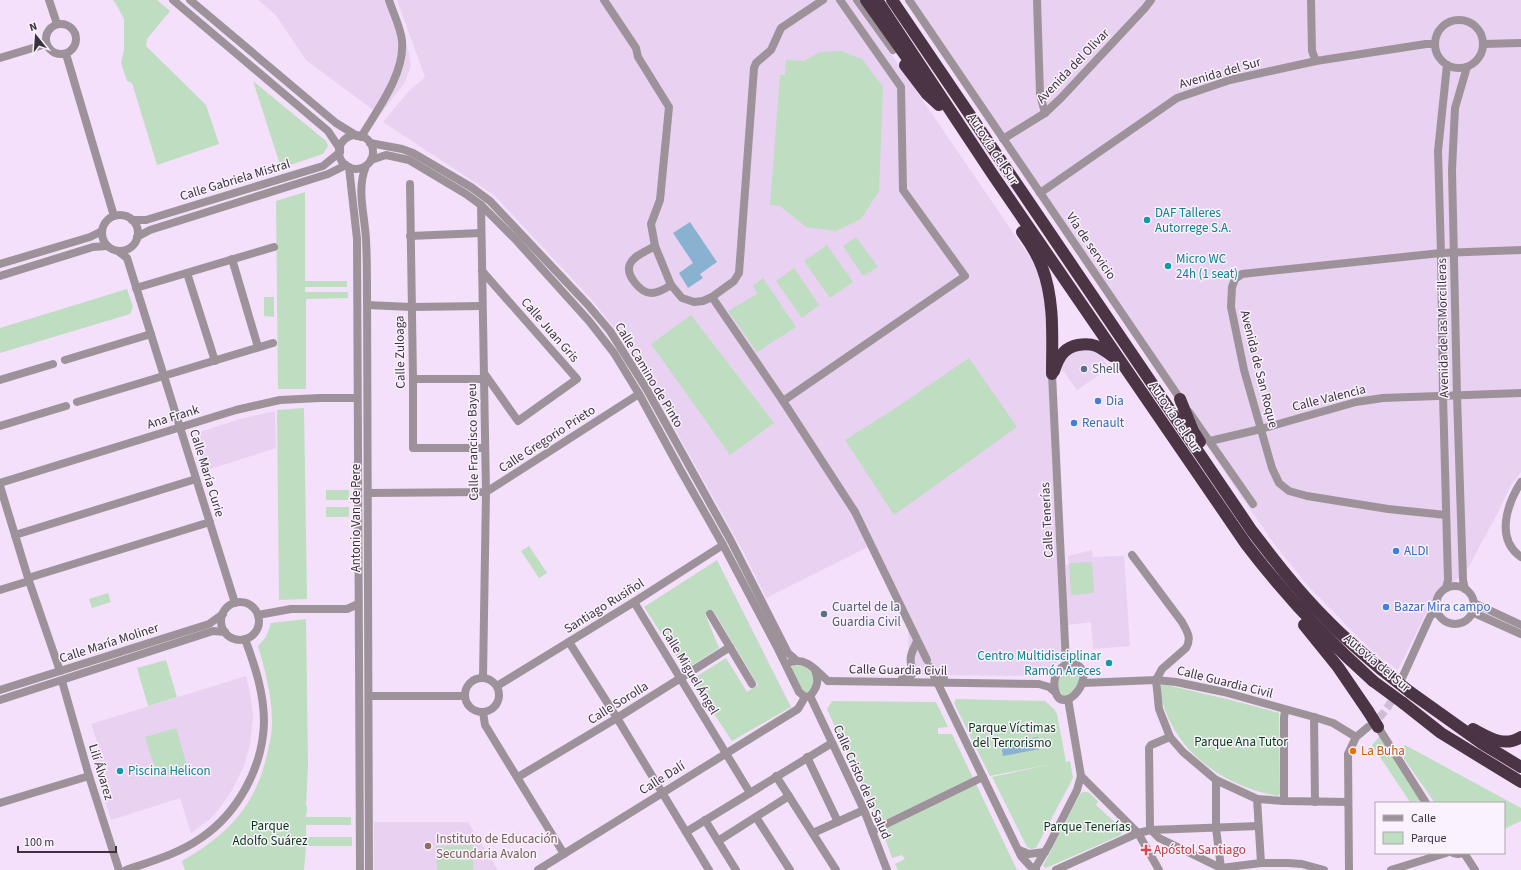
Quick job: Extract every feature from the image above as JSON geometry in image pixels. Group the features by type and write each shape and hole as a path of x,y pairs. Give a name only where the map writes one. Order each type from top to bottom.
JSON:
{"highway":[{"path":"866,0 931,90 939,105"},
{"name":"Autovía del Sur","path":"877,0 993,175 1122,364 1246,544 1273,579 1311,622 1350,661 1373,681 1441,733 1521,782"},
{"name":"Autovía del Sur","path":"892,0 1252,531 1286,575 1324,618 1382,670 1483,744 1521,767"},
{"path":"893,50 927,94 939,105 954,115"},
{"path":"993,175 1008,210 1039,259 1045,275 1051,311 1052,374"},
{"path":"1052,374 1058,360 1064,352 1074,346 1085,344 1093,344 1100,347 1122,364"},
{"path":"1180,399 1193,431 1240,505 1252,531"},
{"path":"1273,579 1284,600 1338,667 1368,711 1373,727"},
{"path":"1421,700 1493,740 1501,742 1511,741 1521,737"}],"street":[{"path":"49,0 57,24"},
{"path":"173,0 328,131 340,151 341,158 347,166 356,169 369,163 373,152 370,143 336,123 190,0"},
{"path":"359,136 397,74 402,56 402,41 388,0"},
{"path":"604,0 636,48 638,57 670,107 660,200 651,224 655,246 671,286 682,298 694,302 703,301 712,297 734,281 739,273 754,68 756,63 771,50 782,28 823,0"},
{"path":"783,401 966,276 903,190 901,87 840,0"},
{"path":"857,0 893,50"},
{"name":"Vía de servicio","path":"909,0 1253,504"},
{"path":"1037,0 1040,94 1045,113"},
{"name":"Avenida del Olivar","path":"1003,139 1045,113 1061,98 1151,0"},
{"path":"1311,0 1312,51 1316,61"},
{"path":"1460,20 1468,21 1479,30 1484,44 1479,58 1474,63 1467,67 1460,68 1447,65 1440,60 1436,53 1435,44 1436,36 1440,29 1446,24 1460,20"},
{"path":"57,24 69,26 75,34 76,41 74,46 66,54 53,52 46,44 46,34 52,26 57,24"},
{"path":"1484,44 1521,43"},
{"path":"0,58 46,44"},
{"name":"Avenida del Sur","path":"1040,193 1177,98 1230,80 1316,61 1426,44 1435,44"},
{"path":"66,54 114,216"},
{"name":"Avenida de las Morcilleras","path":"1446,588 1448,580 1443,395 1442,253 1438,151 1447,65"},
{"name":"Avenida de las Morcilleras","path":"1465,589 1463,580 1460,514 1452,170 1455,108 1467,67"},
{"path":"340,151 344,141 353,136 359,136"},
{"name":"Calle Camino de Pinto","path":"370,143 402,149 413,153 471,187 490,201 588,305 610,331 646,388 731,541 788,653 796,660"},
{"name":"Calle Gabriela Mistral","path":"132,220 146,220 323,166 340,151"},
{"name":"Calle Camino de Pinto","path":"369,163 386,155 409,160 466,194 480,205 516,240 589,321 614,352 639,394 723,545 788,670"},
{"name":"Antonio Van de Pere","path":"369,163 362,176 361,187 366,239 367,305 369,870"},
{"name":"Calle Gabriela Mistral","path":"137,237 150,230 328,174 347,166"},
{"name":"Antonio Van de Pere","path":"347,166 357,239 360,870"},
{"name":"Calle Zuloaga","path":"410,184 413,448 484,448"},
{"name":"Calle Francisco Bayeu","path":"480,205 486,492 483,678"},
{"path":"107,246 104,241 102,231 106,222 114,216 125,216 132,220 137,228 137,237 135,243 130,248 118,251"},
{"path":"0,264 90,237 102,231"},
{"path":"410,236 481,233"},
{"path":"0,276 93,247 107,246 118,251 127,258 130,248"},
{"path":"655,246 636,257 630,264 628,271 630,278 646,292 657,292 671,286"},
{"path":"136,288 274,247"},
{"name":"Avenida de San Roque","path":"1446,515 1307,496 1289,491 1279,483 1272,468 1244,370 1231,307 1232,287 1235,279 1242,274 1442,253 1521,250"},
{"name":"Calle María Curie","path":"127,258 235,603"},
{"path":"232,260 258,347"},
{"name":"Calle Juan Gris","path":"482,271 577,379 518,421 484,376"},
{"path":"187,273 215,361"},
{"path":"712,297 783,401 854,512 936,678 988,679 1002,681 1008,684"},
{"path":"367,305 411,307 482,306"},
{"path":"65,360 151,334"},
{"path":"77,402 273,343"},
{"path":"0,380 53,364"},
{"name":"Calle Tenerías","path":"1052,374 1066,664"},
{"path":"413,379 484,376"},
{"name":"Calle Valencia","path":"1210,441 1261,429 1356,402 1382,398 1521,393"},
{"name":"Calle Gregorio Prieto","path":"486,492 639,394"},
{"name":"Ana Frank","path":"0,485 236,410 280,400 357,398"},
{"path":"0,426 66,406"},
{"path":"15,535 196,479"},
{"path":"1521,482 1512,498 1506,526 1506,535 1509,544 1521,557"},
{"path":"0,485 28,579 60,671"},
{"path":"368,493 486,492"},
{"path":"0,590 28,579 210,522"},
{"name":"Santiago Rusiñol","path":"497,686 634,602 723,545"},
{"path":"1132,555 1182,622 1188,633 1189,643 1186,648 1162,669 1156,680 1159,709 1170,737 1183,752 1216,780 1256,799 1348,802"},
{"path":"1456,586 1465,589 1472,597 1474,603 1472,612 1464,621 1452,623 1441,617 1438,612 1438,596 1446,588 1456,586"},
{"path":"241,602 252,606 258,616 258,628 250,637 245,639 234,639 225,632 222,626 222,614 230,605 235,603 241,602"},
{"name":"Calle Miguel Ángel","path":"634,602 750,793"},
{"path":"1474,603 1521,625"},
{"path":"258,616 291,609 347,609 358,604"},
{"path":"347,609 358,616"},
{"path":"1403,676 1431,615 1438,612"},
{"path":"1472,612 1521,634"},
{"name":"Calle María Moliner","path":"0,690 209,624 222,614"},
{"path":"710,614 752,684"},
{"name":"Calle María Moliner","path":"0,700 213,631 225,632"},
{"path":"126,870 171,855 200,839 219,824 242,794 257,762 264,722 259,683 245,639"},
{"path":"893,682 908,678 913,674 911,658 917,641"},
{"path":"569,642 709,870"},
{"name":"Calle Sorolla","path":"518,777 617,718 730,647"},
{"path":"796,660 807,663 815,670 828,681 810,694 799,692 788,670 789,664 796,660"},
{"path":"1039,684 1050,678 1058,671 1066,664 1072,663 1078,665 1082,672 1082,683 1075,696 1064,699 1060,698 1055,692 1054,681 1058,671"},
{"path":"810,694 818,679 815,670"},
{"path":"483,678 488,679 497,686 499,697 497,702 490,710 483,712 469,707 465,696 468,686 472,681 483,678"},
{"name":"Lilí Álvarez","path":"62,680 89,776 119,870"},
{"name":"Calle Guardia Civil","path":"1082,683 1156,680 1176,682 1224,692 1314,717 1333,723 1356,737"},
{"name":"Calle Guardia Civil","path":"828,681 1039,684 1049,687 1055,692"},
{"path":"937,682 1018,850 1035,870 1077,790 1081,776 1068,699"},
{"name":"Calle Cristo de la Salud","path":"810,694 864,810 887,870"},
{"name":"Calle Dalí","path":"538,870 800,708 810,694"},
{"path":"369,696 465,696"},
{"path":"1284,801 1285,710"},
{"path":"483,712 485,725 564,854"},
{"path":"1314,717 1315,802"},
{"path":"1349,870 1348,754 1356,737 1373,727 1425,802"},
{"path":"1146,846 1151,830 1148,748 1151,745 1170,737"},
{"path":"686,832 832,743"},
{"path":"808,757 838,822"},
{"path":"0,803 89,776"},
{"path":"776,776 836,870"},
{"path":"1081,776 1138,833 1159,870"},
{"path":"872,831 983,777"},
{"path":"1216,780 1218,869"},
{"path":"1077,790 1082,787 1091,787"},
{"path":"718,841 789,796"},
{"path":"1256,799 1261,863"},
{"path":"813,833 864,810"},
{"path":"756,817 790,870"},
{"path":"705,820 736,870"},
{"path":"1056,870 1138,833 1151,830 1258,826"},
{"path":"1151,830 1159,838 1218,869 1261,863 1302,864 1324,870"},
{"path":"1018,850 1029,854 1044,852"},
{"path":"1391,870 1443,854"},
{"path":"1465,854 1475,870"}],"shaded area":[{"path":"258,0 391,0 409,53 411,66 405,82 380,115 306,60 275,14"},
{"path":"397,0 854,0 1040,272 1043,280 1049,366 1061,655 1059,660 1044,676 909,675 908,627 868,547 766,598 744,553 641,368 617,332 592,300 494,195 383,122 408,92 425,77"},
{"path":"909,0 1521,0 1521,472 1510,487 1468,568 1455,581 1444,585 1436,593 1398,670 1377,655 1359,638 1308,586 1275,545"},
{"name":"Shell","path":"1076,348 1099,351 1109,368 1077,390 1062,371 1060,363"},
{"path":"275,411 276,448 204,471 194,434 240,419"},
{"path":"1092,550 1093,557 1124,556 1130,646 1093,649 1091,622 1068,625 1066,565 1069,564 1068,556"},
{"path":"246,676 251,698 253,718 250,744 244,766 232,790 210,819 191,833 180,798 111,820 92,760 102,756 91,724"},
{"name":"Instituto de Educación Secundaria Avalon","path":"374,822 468,822 498,870 374,870"}],"green space":[{"path":"113,0 157,0 170,11 147,39 146,46 206,105 219,144 157,165 132,83 127,81 121,63 124,50 124,19"},
{"path":"841,51 862,59 883,87 879,191 861,219 836,231 806,227 780,206 770,205 780,75 785,75 786,60 804,61 820,52"},
{"path":"253,81 326,141 328,146 323,154 281,168"},
{"path":"305,192 305,281 347,281 347,287 305,287 305,292 348,292 348,298 306,299 306,389 278,389 276,201"},
{"path":"856,237 878,267 863,276 843,246"},
{"path":"827,245 853,282 830,298 804,261"},
{"path":"794,268 819,305 802,318 776,281"},
{"path":"763,278 796,327 757,352 728,311 757,294 753,286"},
{"path":"127,289 133,307 130,314 0,353 0,328"},
{"path":"264,297 274,297 274,317 264,316"},
{"path":"691,315 774,423 730,455 651,344"},
{"path":"969,358 1017,427 894,515 845,440"},
{"path":"304,408 307,599 279,600 277,410"},
{"path":"326,490 349,490 349,500 326,500"},
{"path":"326,507 349,507 349,517 326,517"},
{"path":"529,546 547,573 539,578 521,551"},
{"path":"717,560 791,707 732,741 691,680 726,658 747,692 758,685 713,610 705,614 719,648 685,670 644,607"},
{"path":"1092,562 1094,593 1071,595 1069,563"},
{"path":"108,593 111,602 92,608 89,599"},
{"name":"Parque Adolfo Suárez","path":"306,619 308,765 306,817 351,817 351,825 306,825 306,837 352,837 352,846 306,846 304,870 185,870 182,861 213,841 237,817 247,804 262,772 270,742 272,712 266,674 258,646 266,637 271,623"},
{"path":"166,660 177,697 148,706 137,668"},
{"path":"793,665 805,667 812,673 814,682 808,693 803,692 791,669"},
{"path":"1069,666 1074,667 1079,676 1079,680 1074,690 1066,697 1062,695 1057,686 1059,675"},
{"name":"Parque Ana Tutor","path":"1162,684 1279,713 1280,794 1277,796 1264,793 1234,782 1218,774 1190,751 1170,722 1160,687"},
{"name":"Parque Víctimas del Terrorismo","path":"956,699 1045,701 1057,714 1066,762 1070,761 1073,778 1036,848 1031,849 1027,847 992,777 1057,763 990,776 954,703"},
{"path":"832,701 936,702 948,727 938,728 938,734 952,734 973,778 879,823 827,709"},
{"path":"176,728 188,769 158,778 145,737"},
{"path":"1380,736 1423,800 1410,802 1372,745"},
{"path":"1405,745 1521,808 1521,821 1505,829 1505,802 1434,802 1400,753"},
{"path":"976,784 1017,870 898,870 895,864 905,859 902,855 892,858 882,830"},
{"name":"Parque Tenerías","path":"1083,792 1088,792 1098,801 1096,805 1119,826 1122,830 1121,835 1046,868 1043,866 1080,794"},
{"path":"473,845 473,870 437,870 436,846"}],"water":[{"path":"690,222 717,262 700,274 703,278 688,288 679,273 693,263 673,233"},
{"path":"1038,737 1040,749 1003,756 1001,744"}],"tunnel":[{"path":"1370,725 1386,710 1396,692"}],"place":[{"name":"DAF Talleres Autorrege S.A.","path":"1147,220"},
{"name":"Micro WC 24h (1 seat)","path":"1168,266"},
{"name":"Shell","path":"1084,369"},
{"name":"Dia","path":"1098,401"},
{"name":"Renault","path":"1074,423"},
{"name":"ALDI","path":"1396,551"},
{"name":"Bazar Mira campo","path":"1386,607"},
{"name":"Cuartel de la Guardia Civil","path":"824,614"},
{"name":"Centro Multidisciplinar Ramón Areces","path":"1109,663"},
{"name":"La Buha","path":"1353,751"},
{"name":"Piscina Helicon","path":"120,771"},
{"name":"Instituto de Educación Secundaria Avalon","path":"428,846"},
{"name":"Apóstol Santiago","path":"1146,850"}]}
